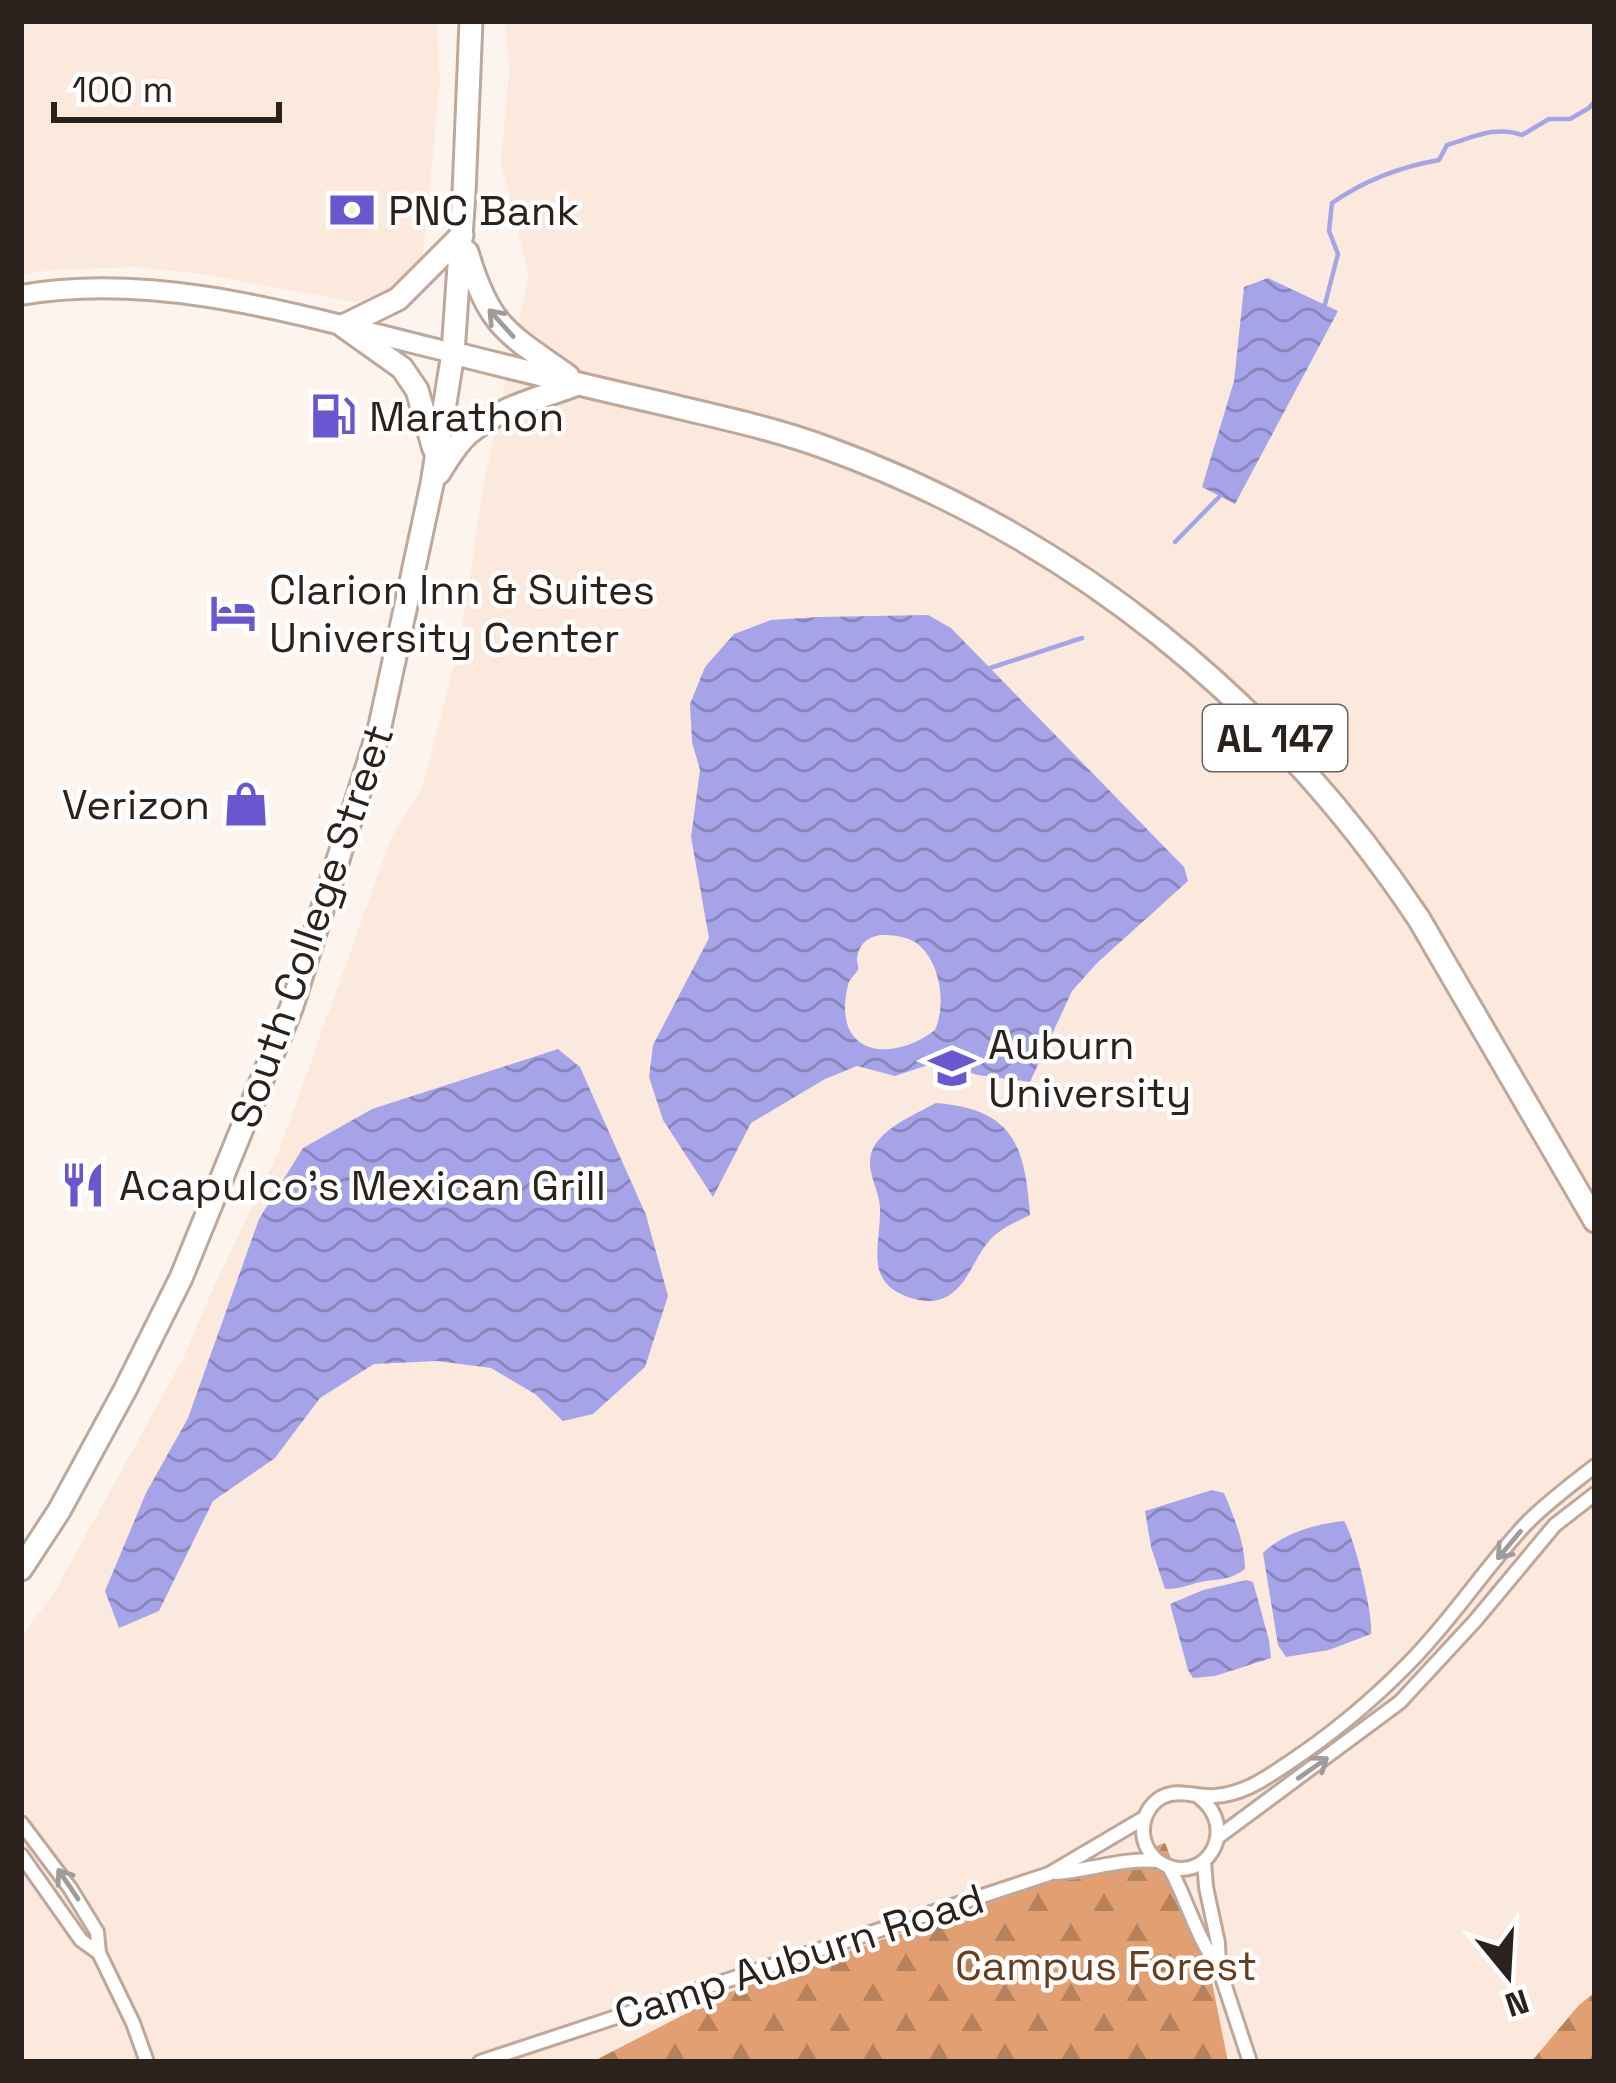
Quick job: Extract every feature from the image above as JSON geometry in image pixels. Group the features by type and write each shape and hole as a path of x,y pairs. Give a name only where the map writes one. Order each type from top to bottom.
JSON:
{"main road":[{"name":"South College Street","path":"21,1569 114,1410 181,1278 292,1006 380,726 432,484 453,353 471,21"},
{"path":"343,326 398,298 462,235 476,283 501,328 578,384"},
{"path":"21,295 148,289 343,326 453,353"},
{"path":"343,326 401,368 416,390 436,456"},
{"name":"AL 147","path":"453,353 786,435 886,471 1043,553 1160,633 1289,751 1390,875 1595,1221"},
{"path":"432,484 457,444 473,429 578,384"}],"street":[{"path":"1220,1968 1206,1952 1183,1893 1144,1842 1144,1818 1151,1806 1173,1793 1199,1797 1237,1793 1311,1749 1407,1665 1526,1524 1595,1466"},
{"path":"1218,1837 1400,1702 1556,1525 1595,1493"},
{"path":"1163,1864 1181,1868 1204,1861 1216,1846 1215,1814 1199,1797"},
{"name":"Camp Auburn Road","path":"480,2062 1049,1874 1144,1818"},
{"path":"21,1823 97,1932 99,1953 147,2062"},
{"path":"21,1855 81,1940 99,1953"},
{"path":"1204,1861 1220,1968 1250,2062"},
{"name":"Camp Auburn Road","path":"1049,1874 1117,1862 1163,1864"}],"shaded area":[{"path":"21,21 437,21 440,80 423,256 406,279 384,294 354,302 202,274 135,267 21,275"},
{"name":"Auburn University","path":"505,21 637,21 638,26 654,21 1595,21 1595,2062 21,2062 21,1638 55,1591 183,1359 280,1148 392,836 422,789 461,636 483,486 529,275 501,162 509,71"}],"green space":[{"name":"Campus Forest","path":"1165,1843 1204,1942 1228,2062 592,2062 724,1994"},
{"path":"1595,1992 1595,2062 1531,2062 1579,2005"}],"water":[{"path":"1268,278 1338,311 1235,504 1202,487 1234,381 1244,287"},
{"path":"928,615 951,628 1184,867 1188,881 1072,991 1030,1082 934,1063 895,1076 857,1066 825,1079 751,1123 713,1197 663,1120 649,1077 653,1045 709,938 691,837 700,770 692,742 690,704 705,667 734,634 771,620","holes":["880,935 919,945 937,974 941,997 935,1030 917,1041 883,1049 856,1039 845,1008 861,946"]},
{"path":"558,1049 580,1067 646,1215 668,1296 645,1367 593,1414 563,1421 535,1394 491,1368 437,1361 374,1364 320,1398 275,1458 213,1501 159,1611 119,1628 105,1591 146,1493 188,1418 259,1219 303,1148 372,1109"},
{"path":"936,1103 982,1113 1010,1135 1024,1169 1030,1215 990,1240 952,1293 926,1301 894,1290 880,1271 879,1202 870,1161 881,1137"},
{"path":"1212,1490 1224,1493 1241,1540 1245,1569 1227,1578 1165,1589 1145,1511"},
{"path":"1344,1521 1362,1576 1371,1634 1329,1650 1286,1657 1278,1645 1263,1553 1300,1531"},
{"path":"1246,1580 1253,1582 1271,1658 1193,1678 1170,1604"}],"waterway":[{"path":"1325,304 1338,254 1329,231 1332,203 1383,176 1439,160 1447,145 1493,132 1522,135 1549,119 1570,119 1595,101"},
{"path":"1175,542 1220,496"},
{"path":"990,668 1082,638"}],"place":[{"name":"PNC Bank","path":"352,210"},
{"name":"Marathon","path":"333,416"},
{"name":"Clarion Inn & Suites University Center","path":"233,613"},
{"name":"Verizon","path":"246,804"},
{"name":"Auburn University","path":"952,1068"},
{"name":"Acapulco's Mexican Grill","path":"83,1185"}]}
